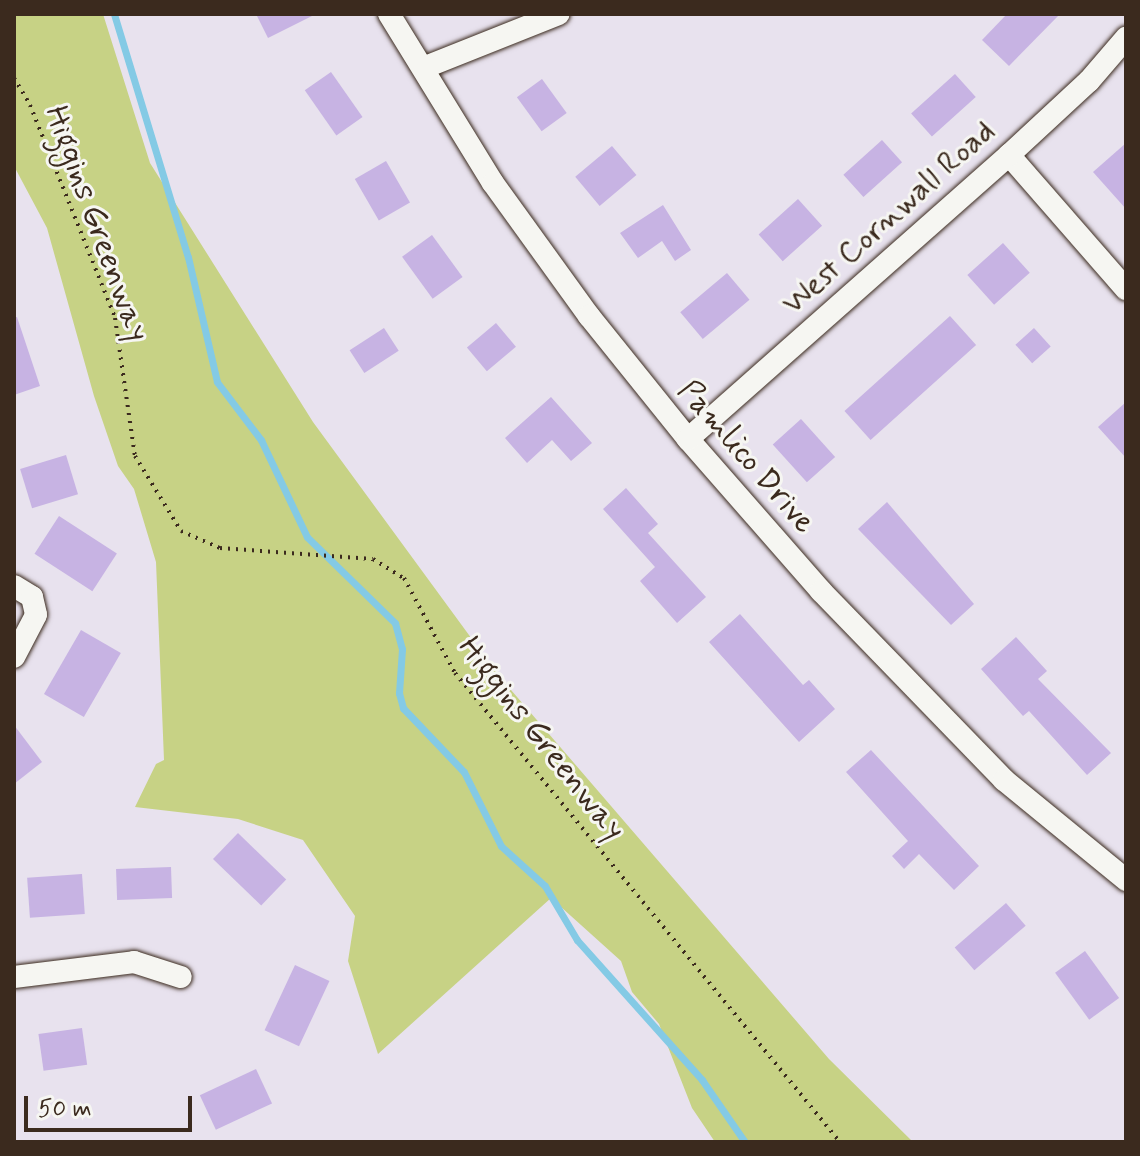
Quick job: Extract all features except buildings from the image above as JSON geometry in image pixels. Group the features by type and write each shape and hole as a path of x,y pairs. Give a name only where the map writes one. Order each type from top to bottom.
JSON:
{"street":[{"name":"Pamlico Drive","path":"389,14 493,183 589,316 688,439 821,591 1004,780 1126,880"},
{"path":"423,68 559,14"},
{"name":"West Cornwall Road","path":"688,439 1009,155 1089,81 1126,38"},
{"path":"1009,155 1126,289"},
{"path":"14,586 32,597 36,615 14,657"},
{"path":"14,977 134,962 181,977"}],"path":[{"name":"Higgins Greenway","path":"14,78 115,318 130,434 150,483 181,531 198,542 220,548 373,559 404,578 455,673 840,1142"}],"green space":[{"path":"14,14 103,14 150,163 313,422 499,676 829,1059 913,1142 715,1142 692,1108 659,1024 632,992 621,961 551,898 378,1054 348,961 355,916 303,840 238,819 135,807 156,764 164,760 156,562 134,489 118,466 94,396 47,228 14,166"}],"waterway":[{"path":"114,14 188,257 217,382 261,440 307,537 395,623 402,649 399,693 403,708 464,772 501,846 545,886 577,940 702,1080 745,1142"}]}
